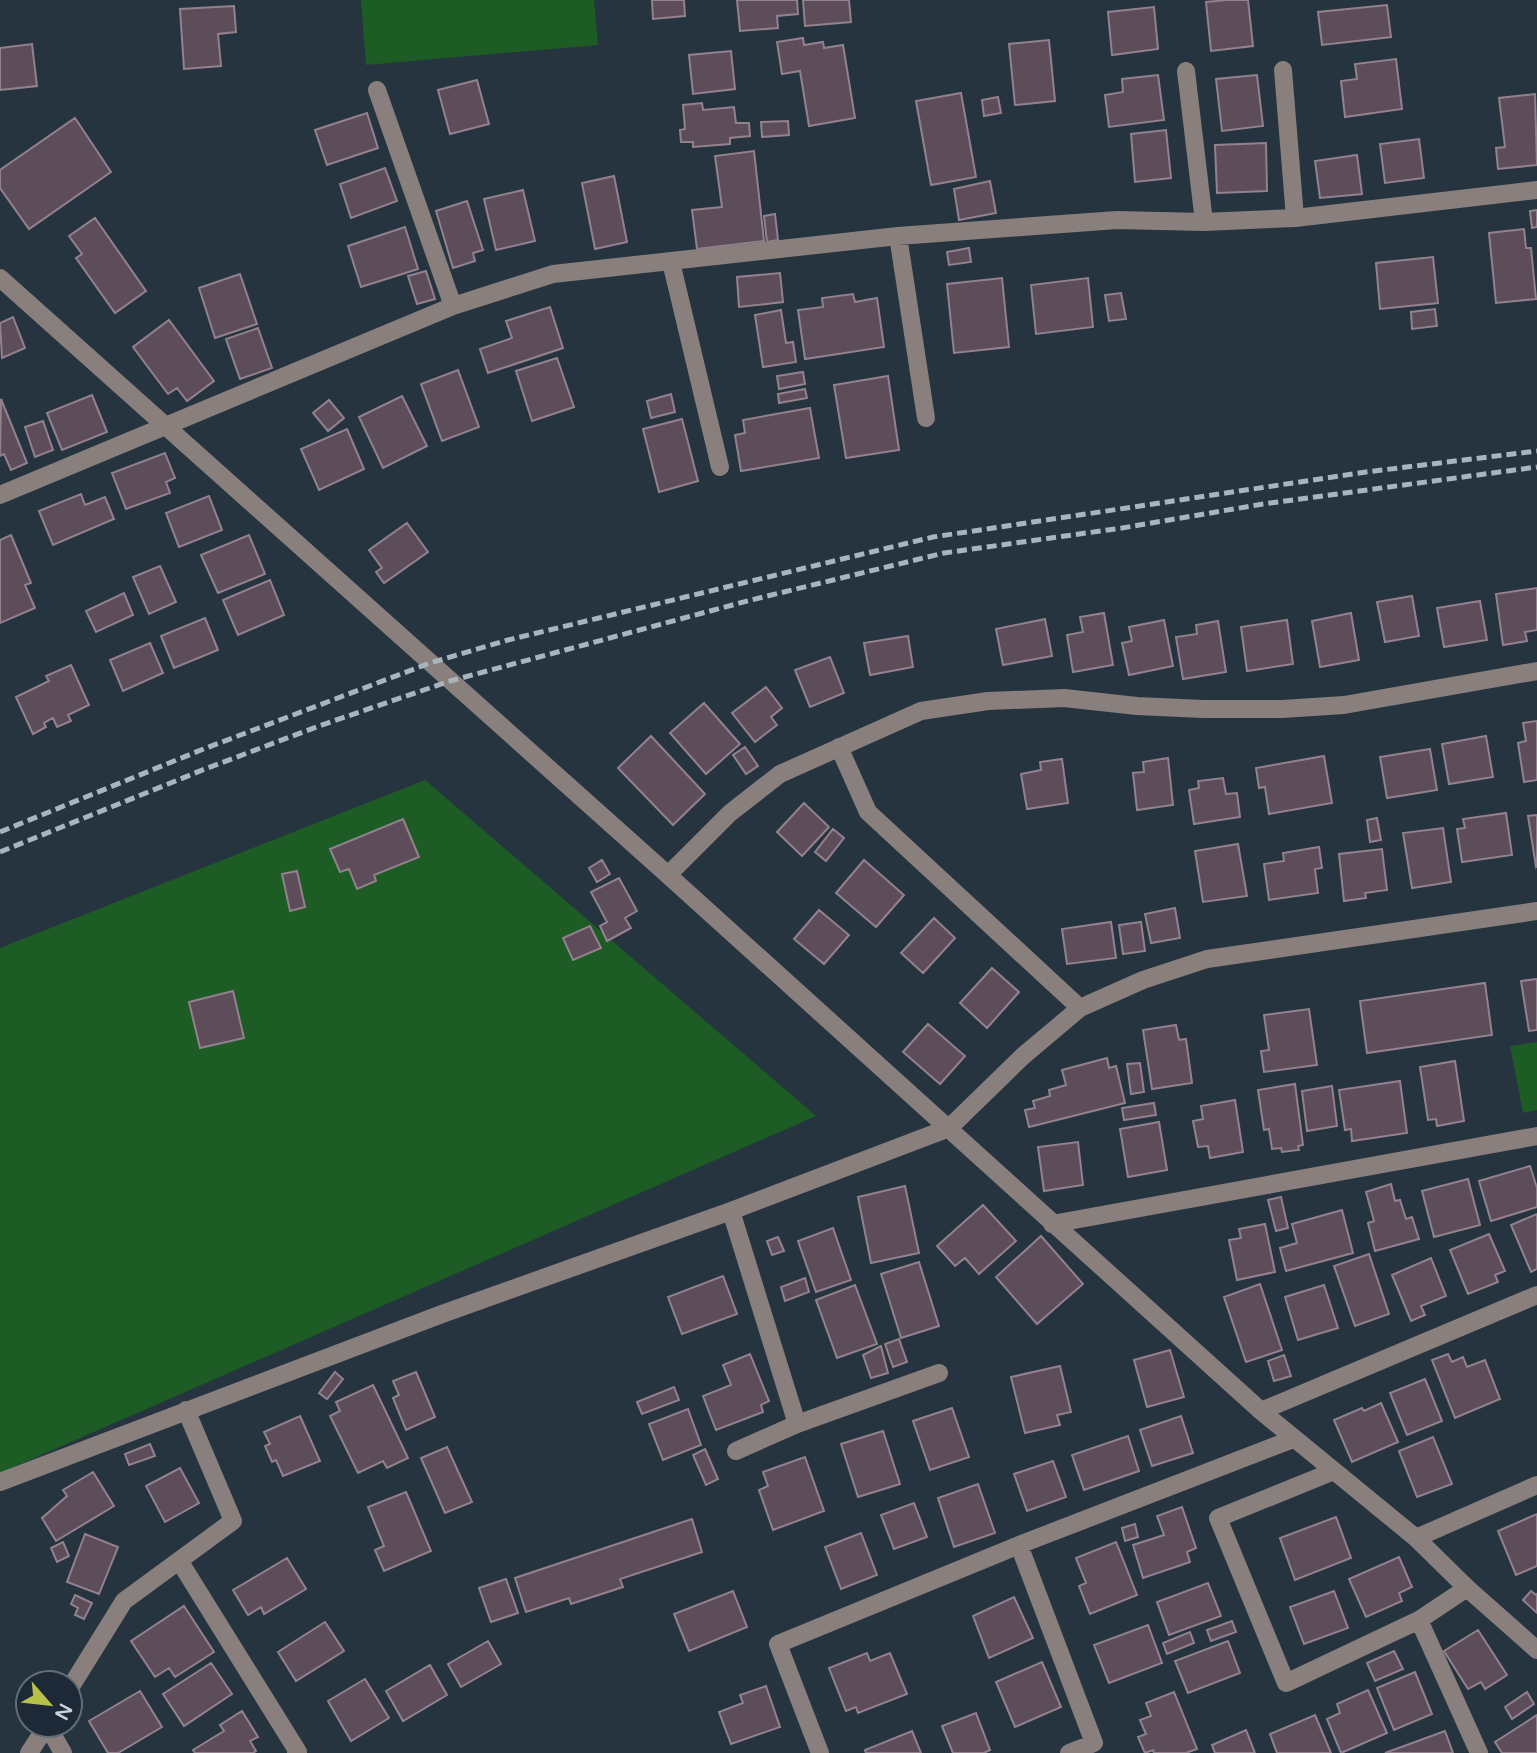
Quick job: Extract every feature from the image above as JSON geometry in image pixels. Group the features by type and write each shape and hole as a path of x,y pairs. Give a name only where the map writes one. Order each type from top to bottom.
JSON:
{"street":[{"path":"1283,70 1295,218"},
{"path":"1186,71 1204,222"},
{"path":"377,90 453,306"},
{"path":"0,495 453,306 553,274 898,236 1117,220 1204,222 1295,218 1537,190"},
{"path":"898,236 926,418"},
{"path":"671,262 720,467"},
{"path":"0,278 668,874 1261,1411 1416,1538 1537,1650"},
{"path":"668,874 730,813 780,774 922,711 988,701 1064,698 1137,706 1203,709 1332,706 1537,671"},
{"path":"839,747 868,812 1080,1008"},
{"path":"0,1482 442,1314 731,1211 950,1128 1023,1056 1080,1008 1143,980 1207,959 1537,911"},
{"path":"1052,1224 1537,1136"},
{"path":"731,1211 797,1424"},
{"path":"1261,1411 1537,1295"},
{"path":"736,1451 797,1424 939,1373"},
{"path":"82,1669 124,1601 233,1521 186,1410"},
{"path":"820,1753 778,1644 1019,1545 1293,1439"},
{"path":"1334,1471 1218,1518 1286,1683 1419,1620 1467,1588"},
{"path":"1416,1538 1537,1485"},
{"path":"1019,1545 1094,1743 1069,1753"},
{"path":"180,1562 298,1752 296,1753"},
{"path":"1419,1620 1479,1753"},
{"path":"29,1753 47,1725 63,1753"}],"green space":[{"path":"361,0 594,0 598,45 366,65"},
{"path":"425,780 816,1116 0,1473 0,948"},
{"path":"1537,1042 1537,1110 1523,1113 1510,1046"}],"building":[{"path":"652,0 684,0 685,16 653,19"},
{"path":"737,0 797,0 798,14 777,16 778,28 740,31"},
{"path":"803,0 849,0 851,22 805,26"},
{"path":"1248,0 1253,46 1211,51 1206,2"},
{"path":"1387,5 1391,37 1322,45 1318,12"},
{"path":"234,6 236,32 218,34 221,66 184,69 180,9"},
{"path":"1154,7 1158,49 1112,55 1108,12"},
{"path":"803,38 804,45 823,42 824,48 843,45 855,118 809,126 800,71 782,74 777,42"},
{"path":"1049,40 1055,101 1015,105 1009,44"},
{"path":"32,44 37,86 0,90 0,48"},
{"path":"731,51 735,89 693,94 689,55"},
{"path":"1396,59 1402,109 1345,117 1341,81 1357,79 1355,64"},
{"path":"1158,75 1164,120 1109,127 1105,95 1123,92 1122,79"},
{"path":"1257,75 1263,126 1222,131 1216,79"},
{"path":"477,80 489,124 450,134 438,90"},
{"path":"961,93 976,177 931,185 916,101"},
{"path":"1535,94 1537,165 1498,169 1496,148 1505,147 1499,98"},
{"path":"998,97 1001,113 984,116 982,100"},
{"path":"702,103 703,110 734,107 736,123 749,123 750,136 730,138 730,144 693,147 693,142 681,142 680,130 685,129 683,105"},
{"path":"367,113 378,148 327,165 315,130"},
{"path":"75,118 111,172 29,229 0,188 0,170"},
{"path":"788,121 789,135 762,137 761,122"},
{"path":"1166,130 1171,178 1135,182 1131,134"},
{"path":"1419,139 1424,178 1385,183 1380,144"},
{"path":"1266,143 1267,191 1217,193 1215,145"},
{"path":"754,151 764,241 697,249 692,210 722,207 715,156"},
{"path":"1357,155 1362,194 1320,198 1315,161"},
{"path":"385,168 397,201 351,218 340,184"},
{"path":"614,176 627,242 595,249 582,183"},
{"path":"990,181 996,213 959,220 954,189"},
{"path":"523,190 535,241 496,250 484,199"},
{"path":"467,201 483,250 473,253 475,261 453,268 436,211"},
{"path":"1537,210 1537,227 1532,228 1530,211"},
{"path":"775,214 778,240 767,242 764,216"},
{"path":"95,218 146,291 115,313 76,258 82,254 69,236"},
{"path":"405,227 418,269 361,287 348,246"},
{"path":"1524,229 1526,248 1531,248 1536,299 1496,303 1489,233"},
{"path":"969,248 971,262 949,265 947,252"},
{"path":"1433,257 1438,303 1380,309 1376,263"},
{"path":"426,271 435,299 417,304 408,276"},
{"path":"780,273 783,302 739,307 737,277"},
{"path":"240,274 257,324 215,338 199,288"},
{"path":"1002,278 1009,347 954,353 947,284"},
{"path":"1088,278 1093,327 1036,334 1031,285"},
{"path":"1121,293 1126,319 1109,321 1105,295"},
{"path":"853,294 855,302 877,298 884,347 805,359 798,310 823,307 822,298"},
{"path":"550,307 563,348 488,373 480,349 512,338 506,321"},
{"path":"1435,309 1437,326 1412,329 1411,312"},
{"path":"781,310 786,343 793,342 796,362 763,367 755,315"},
{"path":"13,317 25,348 2,358 0,323"},
{"path":"169,320 214,381 187,401 177,388 168,394 133,347"},
{"path":"258,328 272,368 240,379 226,339"},
{"path":"557,358 574,407 532,421 516,371"},
{"path":"458,370 479,427 442,441 421,384"},
{"path":"803,372 805,384 779,389 777,376"},
{"path":"888,376 899,450 846,458 834,385"},
{"path":"805,389 807,398 779,403 778,394"},
{"path":"671,394 675,412 651,418 647,401"},
{"path":"92,395 107,432 62,450 47,413"},
{"path":"402,396 427,446 383,468 359,417"},
{"path":"1,399 27,463 11,470 4,454 0,456"},
{"path":"329,400 344,418 328,431 313,413"},
{"path":"810,408 819,458 741,471 735,435 745,433 743,420"},
{"path":"682,419 698,481 659,492 643,429"},
{"path":"43,421 53,450 35,457 25,427"},
{"path":"347,429 364,469 319,490 301,449"},
{"path":"165,453 175,478 166,482 170,493 126,509 112,473"},
{"path":"81,494 85,505 105,497 114,519 53,545 39,511"},
{"path":"209,496 222,530 179,547 166,513"},
{"path":"407,523 428,552 384,583 376,572 382,568 369,550"},
{"path":"11,535 31,583 25,585 35,608 0,623 0,540"},
{"path":"249,535 265,574 218,593 201,555"},
{"path":"160,566 176,602 149,614 133,577"},
{"path":"270,580 284,615 238,635 223,600"},
{"path":"1537,588 1537,630 1525,632 1527,641 1503,645 1496,594"},
{"path":"124,593 133,615 96,632 86,611"},
{"path":"1412,596 1419,636 1385,642 1377,602"},
{"path":"1480,601 1487,640 1444,647 1437,608"},
{"path":"1104,613 1113,665 1073,672 1067,635 1083,632 1080,617"},
{"path":"1351,613 1359,660 1320,667 1312,621"},
{"path":"205,618 218,650 174,668 161,636"},
{"path":"1045,619 1052,656 1003,665 996,629"},
{"path":"1164,620 1173,666 1129,675 1122,643 1132,641 1129,627"},
{"path":"1287,620 1293,664 1247,671 1241,627"},
{"path":"1218,621 1226,672 1183,679 1176,637 1197,634 1196,625"},
{"path":"908,636 913,667 870,675 864,643"},
{"path":"150,643 163,673 123,691 110,660"},
{"path":"830,657 844,693 810,707 795,670"},
{"path":"71,665 89,705 68,715 71,721 57,727 53,718 44,723 46,727 33,734 16,697 49,681 46,676"},
{"path":"766,687 782,708 771,717 777,725 755,742 732,713"},
{"path":"704,703 740,744 706,774 670,733"},
{"path":"1537,721 1537,780 1524,782 1518,743 1526,741 1523,723"},
{"path":"651,736 705,794 673,825 618,768"},
{"path":"1486,736 1493,777 1449,784 1442,744"},
{"path":"745,747 758,766 746,774 733,755"},
{"path":"1430,749 1437,790 1387,798 1380,757"},
{"path":"1324,756 1332,803 1269,814 1265,787 1259,788 1256,768"},
{"path":"1168,758 1173,805 1137,810 1133,773 1144,772 1143,762"},
{"path":"1062,759 1068,803 1027,809 1021,774 1041,770 1040,762"},
{"path":"1223,778 1226,794 1237,793 1240,817 1194,824 1189,790 1199,788 1198,781"},
{"path":"804,803 829,827 802,856 777,832"},
{"path":"1506,813 1512,855 1462,862 1457,829 1465,828 1463,819"},
{"path":"1537,815 1537,866 1536,867 1528,816"},
{"path":"1377,818 1381,840 1370,842 1367,820"},
{"path":"403,819 419,857 374,875 376,881 357,889 349,869 340,872 330,849"},
{"path":"1443,828 1451,882 1412,888 1403,833"},
{"path":"833,829 844,838 826,861 815,852"},
{"path":"1238,844 1247,896 1203,902 1195,851"},
{"path":"1319,847 1322,868 1315,869 1318,893 1269,900 1264,864 1284,861 1283,853"},
{"path":"1382,849 1387,890 1365,893 1366,898 1344,901 1339,854"},
{"path":"602,860 610,874 597,882 589,868"},
{"path":"864,860 904,895 876,927 836,893"},
{"path":"297,871 305,907 290,911 282,874"},
{"path":"619,878 637,911 625,918 631,928 607,941 600,926 607,922 591,892"},
{"path":"1175,908 1180,938 1151,943 1145,914"},
{"path":"819,910 849,935 824,964 794,939"},
{"path":"934,918 955,938 923,973 901,953"},
{"path":"1111,922 1116,958 1067,964 1062,929"},
{"path":"1141,922 1145,951 1123,954 1119,925"},
{"path":"590,926 601,948 573,960 563,938"},
{"path":"992,968 1019,992 987,1028 960,1003"},
{"path":"1537,979 1537,1030 1529,1031 1521,981"},
{"path":"1485,983 1492,1035 1367,1053 1360,1001"},
{"path":"233,991 244,1038 200,1048 189,1002"},
{"path":"1309,1009 1317,1065 1264,1072 1261,1051 1269,1050 1264,1015"},
{"path":"928,1024 965,1056 940,1084 903,1052"},
{"path":"1176,1025 1179,1040 1186,1039 1192,1083 1152,1089 1143,1030"},
{"path":"1107,1058 1109,1068 1116,1066 1125,1103 1029,1127 1025,1110 1035,1108 1033,1101 1050,1096 1049,1090 1066,1085 1062,1070"},
{"path":"1455,1061 1464,1121 1437,1126 1436,1119 1428,1120 1420,1067"},
{"path":"1140,1063 1144,1092 1131,1094 1127,1064"},
{"path":"1400,1081 1407,1133 1352,1141 1351,1129 1345,1130 1339,1090"},
{"path":"1295,1084 1303,1145 1298,1146 1299,1150 1282,1152 1281,1148 1272,1149 1269,1129 1264,1130 1258,1090"},
{"path":"1332,1086 1337,1126 1307,1131 1302,1091"},
{"path":"1235,1100 1243,1152 1210,1158 1208,1146 1198,1147 1193,1121 1203,1119 1201,1106"},
{"path":"1154,1103 1156,1115 1124,1120 1122,1108"},
{"path":"1159,1122 1167,1170 1128,1177 1120,1129"},
{"path":"1078,1142 1083,1185 1044,1191 1038,1147"},
{"path":"1530,1166 1537,1188 1537,1207 1491,1221 1479,1181"},
{"path":"1468,1179 1480,1225 1434,1237 1422,1191"},
{"path":"1391,1184 1395,1201 1400,1200 1406,1219 1412,1217 1419,1239 1375,1251 1368,1223 1374,1221 1366,1192"},
{"path":"905,1186 919,1253 871,1263 858,1197"},
{"path":"1281,1197 1288,1228 1276,1231 1268,1200"},
{"path":"983,1205 1016,1241 979,1274 965,1258 955,1266 937,1246"},
{"path":"1342,1210 1353,1253 1286,1271 1280,1248 1297,1243 1292,1224"},
{"path":"1537,1214 1537,1269 1531,1272 1511,1225"},
{"path":"1265,1224 1275,1272 1237,1280 1229,1240 1241,1238 1239,1229"},
{"path":"833,1228 851,1280 816,1292 798,1241"},
{"path":"1489,1234 1505,1271 1495,1275 1498,1282 1468,1294 1450,1250"},
{"path":"1041,1236 1083,1284 1037,1324 996,1277"},
{"path":"778,1237 784,1251 772,1255 767,1241"},
{"path":"1369,1254 1389,1314 1355,1326 1334,1266"},
{"path":"1431,1258 1446,1296 1421,1306 1425,1315 1411,1321 1392,1275"},
{"path":"919,1262 939,1326 901,1338 881,1274"},
{"path":"723,1276 737,1314 682,1334 668,1297"},
{"path":"805,1278 809,1292 785,1301 781,1287"},
{"path":"1260,1284 1282,1350 1246,1362 1224,1297"},
{"path":"855,1285 877,1344 837,1358 816,1300"},
{"path":"1324,1285 1338,1328 1298,1340 1285,1297"},
{"path":"899,1339 907,1362 893,1367 885,1344"},
{"path":"881,1346 888,1373 871,1378 863,1355"},
{"path":"1170,1350 1184,1397 1147,1407 1134,1360"},
{"path":"750,1354 769,1401 761,1405 763,1412 716,1430 703,1396 731,1385 723,1365"},
{"path":"1448,1354 1452,1362 1463,1357 1467,1367 1485,1360 1500,1399 1455,1418 1432,1360"},
{"path":"1284,1355 1291,1376 1274,1381 1268,1361"},
{"path":"1060,1366 1071,1412 1057,1415 1060,1425 1025,1433 1011,1377"},
{"path":"335,1372 343,1379 327,1399 319,1393"},
{"path":"416,1372 435,1417 406,1430 393,1398 399,1395 393,1381"},
{"path":"1425,1379 1442,1421 1407,1435 1390,1393"},
{"path":"373,1385 408,1458 387,1468 383,1461 358,1473 330,1416 340,1411 336,1402"},
{"path":"674,1387 679,1400 642,1414 637,1402"},
{"path":"1381,1403 1398,1442 1352,1462 1334,1420"},
{"path":"952,1408 969,1457 930,1470 913,1421"},
{"path":"688,1409 701,1445 663,1460 649,1424"},
{"path":"300,1416 320,1461 283,1476 276,1460 272,1462 265,1446 270,1444 264,1432"},
{"path":"1181,1416 1193,1453 1152,1466 1140,1430"},
{"path":"883,1431 900,1484 858,1497 841,1444"},
{"path":"1128,1436 1139,1471 1084,1490 1072,1455"},
{"path":"1433,1437 1452,1484 1417,1497 1399,1451"},
{"path":"150,1444 155,1456 129,1465 125,1454"},
{"path":"447,1447 472,1502 445,1513 421,1458"},
{"path":"705,1449 718,1479 706,1485 693,1455"},
{"path":"805,1457 824,1511 773,1530 759,1490 768,1486 763,1472"},
{"path":"1053,1461 1066,1497 1027,1511 1014,1474"},
{"path":"180,1468 199,1503 165,1522 146,1486"},
{"path":"93,1472 114,1506 56,1541 42,1518 67,1496 63,1490"},
{"path":"978,1484 995,1533 954,1547 938,1498"},
{"path":"406,1492 431,1551 384,1571 375,1550 384,1546 368,1507"},
{"path":"914,1503 927,1537 894,1549 881,1515"},
{"path":"1182,1507 1196,1548 1187,1552 1190,1562 1143,1578 1133,1545 1164,1535 1157,1516"},
{"path":"1537,1514 1537,1566 1516,1575 1498,1531"},
{"path":"1336,1517 1351,1558 1295,1580 1280,1538"},
{"path":"692,1519 702,1552 620,1579 623,1587 571,1604 569,1598 526,1612 515,1578"},
{"path":"1135,1524 1138,1537 1125,1541 1122,1528"},
{"path":"861,1533 877,1575 841,1589 825,1547"},
{"path":"85,1534 118,1547 99,1594 67,1582"},
{"path":"63,1542 69,1556 57,1562 51,1548"},
{"path":"1116,1542 1137,1595 1090,1614 1079,1586 1086,1583 1076,1558"},
{"path":"1399,1557 1412,1587 1399,1593 1402,1601 1366,1617 1349,1579"},
{"path":"287,1558 306,1589 264,1614 261,1607 248,1615 233,1590"},
{"path":"506,1579 518,1613 491,1622 479,1588"},
{"path":"1208,1583 1221,1616 1169,1635 1157,1602"},
{"path":"733,1591 747,1627 689,1651 674,1614"},
{"path":"1334,1591 1348,1628 1304,1644 1290,1607"},
{"path":"1531,1591 1537,1594 1537,1613 1523,1600"},
{"path":"75,1595 92,1603 84,1619 75,1615 78,1608 71,1604"},
{"path":"1014,1597 1033,1638 989,1658 973,1616"},
{"path":"184,1606 214,1652 175,1677 169,1668 155,1677 131,1641"},
{"path":"1232,1621 1236,1632 1211,1641 1207,1630"},
{"path":"325,1622 344,1651 296,1681 278,1652"},
{"path":"1148,1625 1162,1663 1109,1683 1094,1645"},
{"path":"1478,1630 1507,1675 1485,1689 1481,1682 1468,1689 1444,1651"},
{"path":"1190,1632 1194,1643 1167,1654 1163,1643"},
{"path":"488,1641 501,1664 461,1687 448,1664"},
{"path":"1228,1641 1240,1673 1188,1693 1175,1661"},
{"path":"1394,1651 1403,1669 1375,1681 1367,1663"},
{"path":"867,1653 870,1661 890,1653 907,1694 858,1713 856,1707 846,1711 829,1668"},
{"path":"1042,1662 1061,1707 1015,1727 996,1682"},
{"path":"211,1663 232,1694 184,1726 163,1694"},
{"path":"430,1665 447,1695 403,1721 386,1691"},
{"path":"1415,1672 1432,1714 1394,1730 1377,1688"},
{"path":"365,1679 389,1718 351,1741 328,1701"},
{"path":"766,1686 780,1727 731,1744 719,1712 743,1703 740,1695"},
{"path":"1368,1690 1387,1733 1341,1753 1327,1719 1340,1713 1337,1704"},
{"path":"140,1691 162,1727 118,1753 108,1753 89,1721"},
{"path":"1174,1692 1197,1749 1186,1753 1154,1753 1153,1750 1145,1753 1138,1737 1146,1734 1140,1720 1151,1716 1146,1703"},
{"path":"1527,1692 1534,1704 1512,1719 1505,1707"},
{"path":"242,1711 258,1737 250,1741 256,1751 195,1753 193,1750 224,1731 220,1725"},
{"path":"976,1713 990,1750 984,1753 953,1753 942,1726"},
{"path":"1315,1715 1331,1753 1277,1753 1270,1734"},
{"path":"1537,1715 1537,1753 1502,1753 1495,1742"},
{"path":"1246,1730 1255,1753 1215,1753 1212,1745"},
{"path":"912,1731 921,1753 866,1753 865,1750"},
{"path":"1445,1731 1453,1753 1385,1753"}],"railway":[{"path":"0,832 201,750 430,663 508,640 933,537 1366,472 1537,451"},
{"path":"0,852 205,769 450,681 751,600 944,553 1122,528 1263,504 1537,467"}]}
